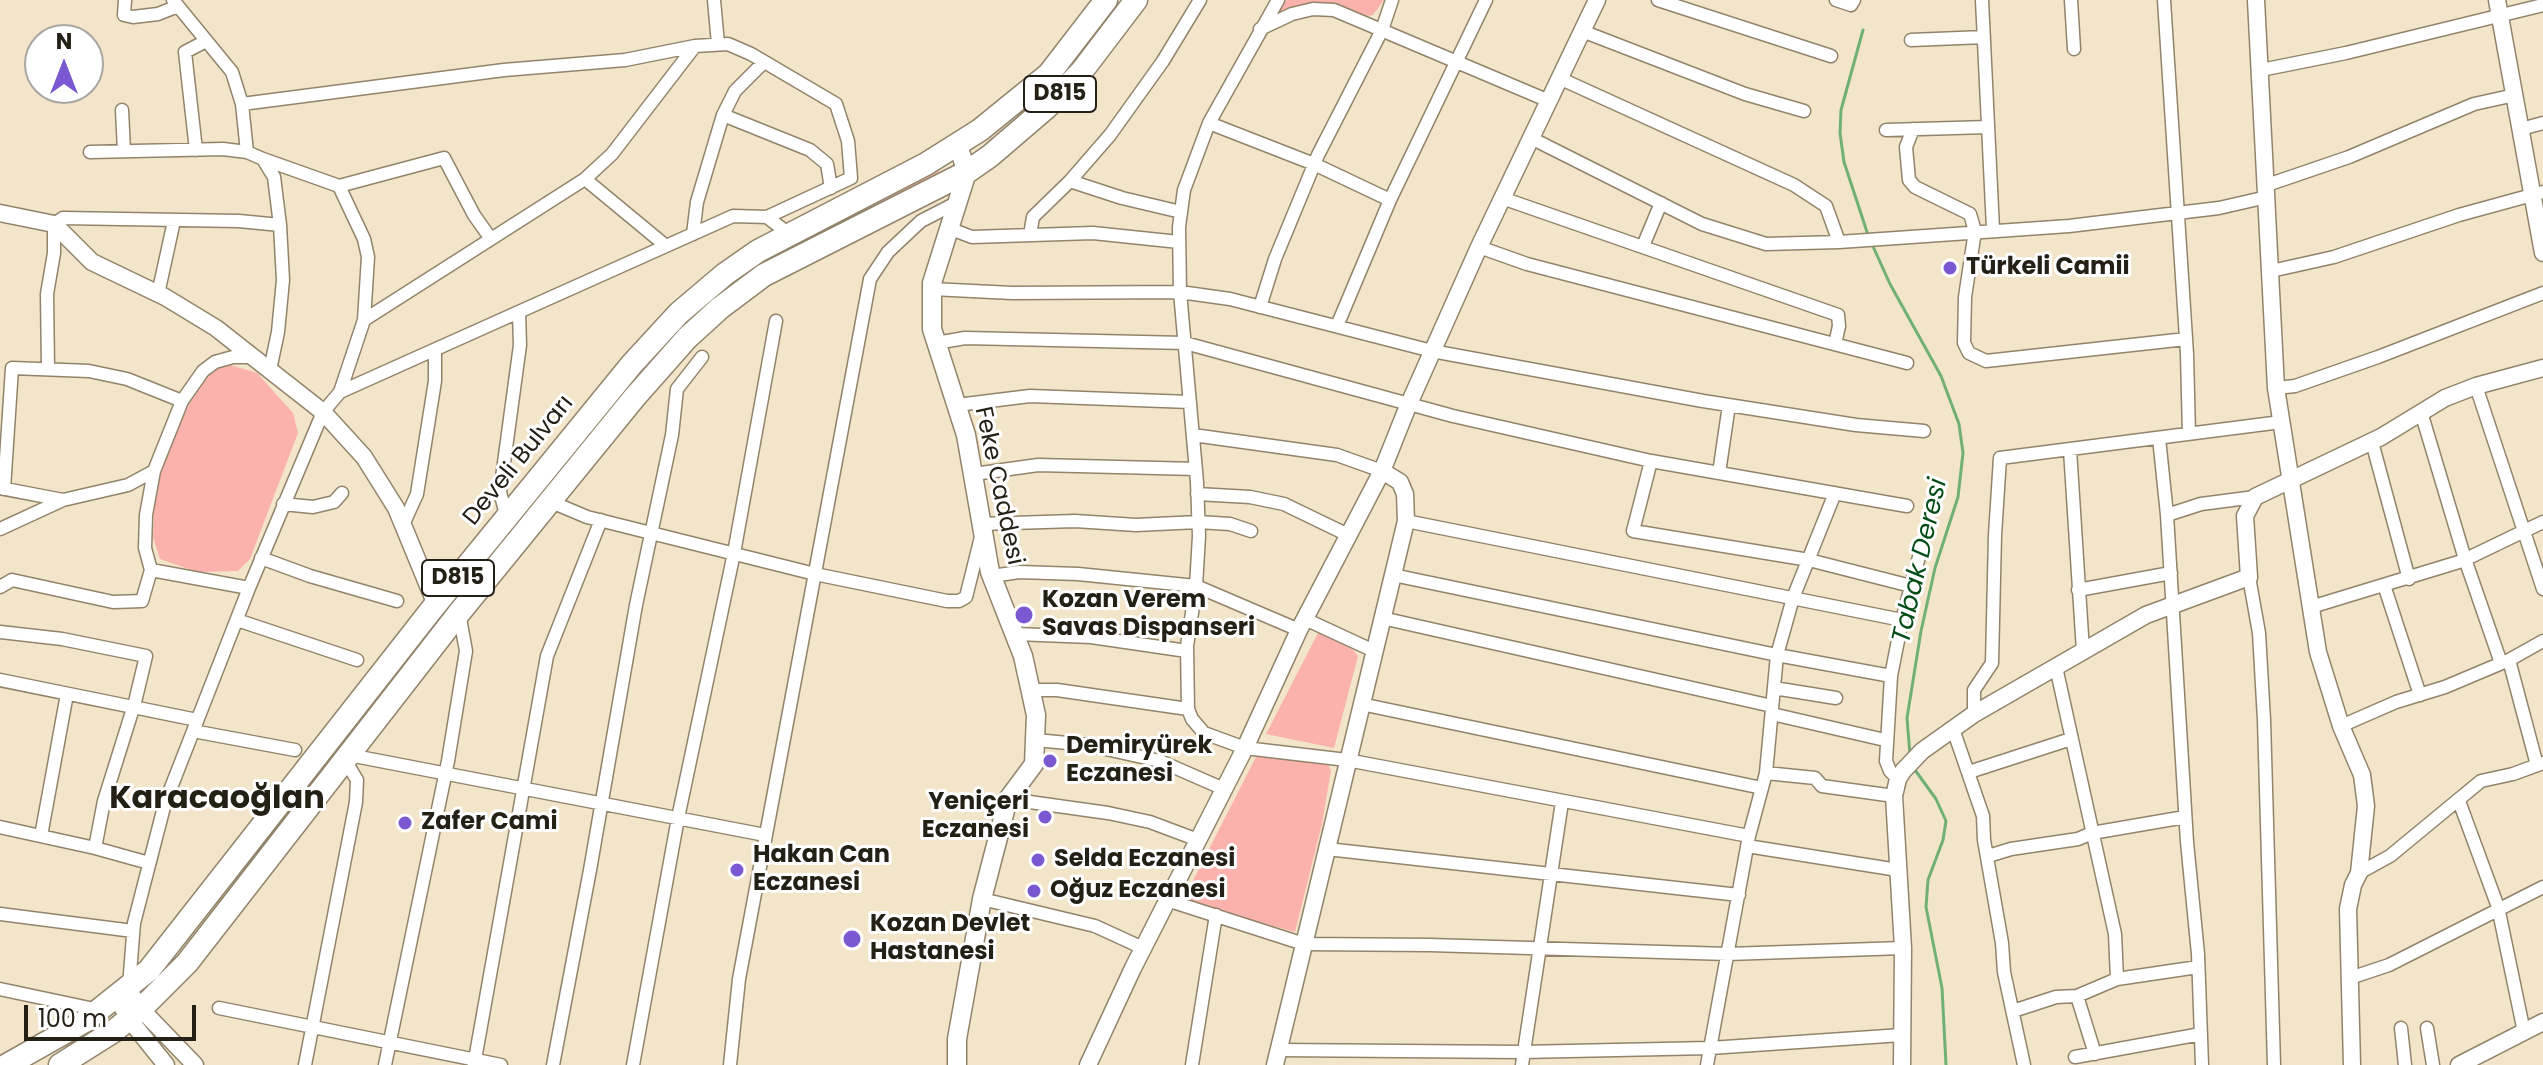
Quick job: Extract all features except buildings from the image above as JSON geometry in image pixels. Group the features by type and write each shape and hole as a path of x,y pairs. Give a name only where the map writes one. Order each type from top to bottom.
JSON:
{"highway":[{"name":"Develi Bulvarı","path":"7,1065 63,1035 115,999 161,956 436,605 666,326 725,274 789,234 958,146 1028,94 1049,74 1106,0"},
{"name":"Develi Bulvarı","path":"60,1065 135,1014 187,963 459,613 670,355 729,301 780,267 967,172 1014,137 1082,71 1136,0"}],"main road":[{"path":"958,146 967,172"},
{"name":"Feke Caddesi","path":"957,1065 957,1039 982,899 1008,799 1034,764 1036,740 1032,690 1016,634 992,576 966,435 936,343 931,314 932,289 967,172"}],"street":[{"path":"125,0 124,15 133,17 158,14 176,3 232,72 242,104 247,152"},
{"path":"714,0 718,44"},
{"path":"1030,235 1033,217 1110,135 1163,61 1200,0"},
{"path":"1278,0 1209,123 1184,190 1181,212 1180,292 1198,522 1196,586 1187,651 1188,709 1192,719 1204,733 1245,748 1347,760 1898,870"},
{"path":"1260,307 1275,259 1314,164 1382,30 1392,0"},
{"path":"1337,326 1390,200 1486,0"},
{"path":"1088,1065 1143,948 1245,748 1302,625 1382,471 1479,247 1597,0"},
{"path":"1658,0 1831,56"},
{"path":"1836,0 1851,5 1854,0"},
{"path":"1982,0 1993,229"},
{"path":"2071,0 2074,49"},
{"path":"2164,0 2186,339 2189,434"},
{"path":"2256,0 2276,388 2318,652 2341,726 2362,775 2366,806 2359,873 2348,909 2352,1065"},
{"path":"2261,70 2346,53 2499,7 2543,5"},
{"path":"2499,7 2521,129 2538,193 2543,253"},
{"path":"1260,29 1292,14 1315,9 1334,10 1549,101"},
{"path":"1582,31 1745,94 1804,111"},
{"path":"1911,40 1984,37"},
{"path":"196,150 185,52 206,41"},
{"path":"242,104 504,70 625,60 718,44 728,44 764,62 836,104 848,141 851,178 767,217 733,216 340,392"},
{"path":"364,320 585,179 612,154 647,113 695,46"},
{"path":"693,234 697,202 723,115 735,91 764,62"},
{"path":"1559,78 1794,185 1826,206 1839,242"},
{"path":"1531,138 1702,224 1766,244 1839,242 2069,226 2219,208 2474,104 2515,95"},
{"path":"122,110 124,151"},
{"path":"723,115 810,150 827,164 831,188"},
{"path":"1209,123 1314,164 1390,200"},
{"path":"2521,129 2543,123"},
{"path":"1886,130 1988,127"},
{"path":"1913,129 1906,147 1909,180 1915,187 1970,214 1975,231 1965,297 1964,343 1969,353 1986,361 2186,339"},
{"path":"90,152 247,152 339,186 444,158 474,215 491,239"},
{"path":"263,159 274,177 283,280 278,332 270,370"},
{"path":"585,179 666,246"},
{"path":"1070,181 1181,212"},
{"path":"115,999 165,803 283,504 323,412 340,392 364,320 368,257 364,239 339,186"},
{"path":"2271,271 2334,257 2459,215 2538,193"},
{"path":"1502,198 1838,315 1835,344"},
{"path":"730,1065 739,979 870,279 888,252 921,221 956,203"},
{"path":"1643,246 1661,203"},
{"path":"0,213 54,224 92,262 158,294 216,328 323,412 364,457 396,508 436,605"},
{"path":"767,217 789,234"},
{"path":"54,224 63,218 280,225"},
{"path":"158,294 174,221"},
{"path":"48,368 47,294 54,253 54,224"},
{"path":"948,228 972,237 1093,233 1179,242"},
{"path":"1479,247 1527,264 1907,363"},
{"path":"932,289 1012,293 1180,292 1230,299 1432,351 1729,405 1856,425 1924,431"},
{"path":"2276,388 2295,386 2378,357 2543,293"},
{"path":"507,518 500,492 520,345 519,312"},
{"path":"633,1065 678,818 734,553 776,321"},
{"path":"936,343 965,338 1185,343 1408,406 1651,461 1907,506"},
{"path":"403,525 417,494 435,381 435,350"},
{"path":"0,587 12,580 113,602 142,601 151,570 145,548 146,515 154,471 182,401 203,371 215,362 233,357 254,357"},
{"path":"553,1065 650,532 672,435 677,389 702,357"},
{"path":"63,500 2,489 12,368 89,371 127,379 182,401"},
{"path":"2167,515 2201,504 2255,497 2372,442 2445,398 2476,386 2543,368"},
{"path":"2476,386 2543,589"},
{"path":"957,405 1030,396 1190,402"},
{"path":"1719,473 1729,405"},
{"path":"2359,873 2390,856 2481,781 2540,764 2465,559 2421,412"},
{"path":"1974,714 1974,690 1992,663 2000,458 2281,422"},
{"path":"1193,435 1337,455 1382,471 1400,482 1405,494 1406,521 1277,1057 1522,1059 1902,1035"},
{"path":"2159,438 2171,573 2202,1065"},
{"path":"2372,442 2409,579"},
{"path":"2070,450 2083,651"},
{"path":"1651,461 1633,531 1809,560 1911,586"},
{"path":"974,474 1038,465 1196,469"},
{"path":"0,529 63,500 128,485 154,471"},
{"path":"283,504 313,507 334,502 342,493"},
{"path":"1707,1065 1748,841 1766,773 1777,655 1793,598 1835,493"},
{"path":"1197,494 1250,497 1284,504 1348,535"},
{"path":"2255,497 2245,516 2249,577 2259,633 2264,720 2274,1065"},
{"path":"549,501 601,520 815,574 959,601 966,597 982,528 1075,521 1136,525 1198,522 1230,524 1251,531"},
{"path":"474,1063 547,656 601,520"},
{"path":"1406,521 1902,620"},
{"path":"2311,607 2409,579 2465,559 2543,522"},
{"path":"1900,775 1888,767 1885,740 1891,676 1923,542"},
{"path":"261,558 397,601"},
{"path":"151,570 249,588"},
{"path":"992,576 1019,572 1078,574 1196,586 1374,651"},
{"path":"2078,590 2171,573"},
{"path":"1393,575 1891,676"},
{"path":"1902,1065 1903,948 1894,796 1900,775 1922,751 1974,714 2146,615 2249,577"},
{"path":"2384,585 2420,695"},
{"path":"385,1065 445,774 466,651 459,613"},
{"path":"1382,618 1772,710 1885,740"},
{"path":"237,620 357,660"},
{"path":"0,632 62,639 146,656 134,707 104,801 95,848"},
{"path":"1016,634 1091,637 1187,651"},
{"path":"2341,726 2505,662 2543,641"},
{"path":"2056,667 2115,934 2117,979"},
{"path":"0,680 134,707 295,750"},
{"path":"1774,688 1836,698"},
{"path":"1032,690 1057,690 1188,709"},
{"path":"41,836 67,694"},
{"path":"1361,704 1762,788"},
{"path":"1953,729 1983,816 2004,972 2024,1065"},
{"path":"1969,772 2071,739"},
{"path":"1036,740 1088,745 1160,761 1224,789"},
{"path":"347,758 765,835"},
{"path":"305,1065 356,802 357,780 347,758"},
{"path":"1766,773 1815,778 1822,786 1894,796"},
{"path":"1008,799 1150,822 1198,840"},
{"path":"2459,801 2498,907 2524,1032"},
{"path":"1522,1059 1562,802"},
{"path":"1988,856 2011,849 2185,817"},
{"path":"0,827 149,863"},
{"path":"1327,849 1739,895"},
{"path":"2350,978 2389,965 2498,907 2543,887"},
{"path":"982,899 1095,926 1143,948"},
{"path":"1167,900 1304,944 1728,954 1903,948"},
{"path":"0,914 133,931"},
{"path":"1192,1065 1216,915"},
{"path":"2013,1011 2056,997 2077,996 2117,979 2198,967"},
{"path":"0,989 115,999 195,1065"},
{"path":"2077,996 2095,1054"},
{"path":"219,1008 474,1063 501,1065"},
{"path":"135,1014 159,1064"},
{"path":"2459,1065 2543,1022"},
{"path":"2401,1028 2405,1065"},
{"path":"2427,1028 2433,1065"},
{"path":"2075,1057 2201,1034"}],"shaded area":[{"path":"1286,0 1384,0 1373,15 1366,16 1327,3 1312,3 1279,12"},
{"path":"938,168 940,176 797,246 739,283 242,874 328,755 664,339 752,263"},
{"path":"227,364 257,373 293,413 298,433 250,559 238,571 197,572 160,559 153,537 155,490 172,440 197,388 215,369"},
{"path":"1319,631 1358,656 1334,748 1266,734"},
{"path":"1257,755 1328,765 1331,770 1322,824 1295,932 1184,898"}],"waterway":[{"name":"Tabak Deresi","path":"1863,30 1841,110 1840,133 1844,162 1868,235"},
{"name":"Tabak Deresi","path":"1871,242 1890,284 1941,376 1959,424 1963,453 1958,497 1935,568 1921,631 1907,718 1910,755"},
{"name":"Tabak Deresi","path":"1915,770 1936,799 1946,821 1943,840 1928,880 1926,907 1942,988 1946,1065"}],"place":[{"name":"Türkeli Camii","path":"1950,268"},
{"name":"Kozan Verem Savas Dispanseri","path":"1024,615"},
{"name":"Demiryürek Eczanesi","path":"1050,761"},
{"name":"Yeniçeri Eczanesi","path":"1045,817"},
{"name":"Zafer Cami","path":"405,823"},
{"name":"Selda Eczanesi","path":"1038,860"},
{"name":"Hakan Can Eczanesi","path":"737,870"},
{"name":"Oğuz Eczanesi","path":"1034,891"},
{"name":"Kozan Devlet Hastanesi","path":"852,939"}],"district":[{"name":"Karacaoğlan","path":"217,800"}]}
